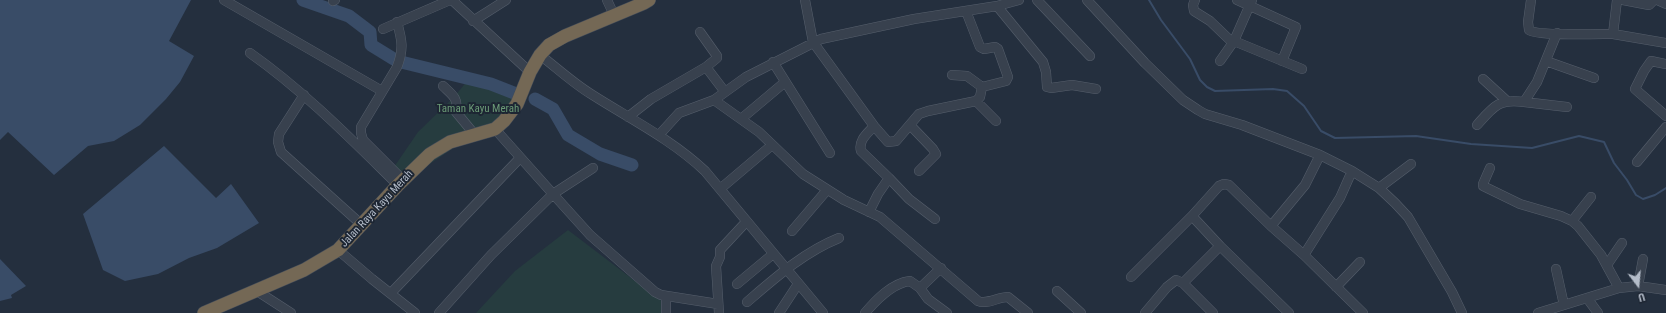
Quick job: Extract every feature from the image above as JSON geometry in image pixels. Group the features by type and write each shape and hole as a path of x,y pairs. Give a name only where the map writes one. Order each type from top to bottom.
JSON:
{"highway":[{"name":"Jalan Raya Kayu Merah","path":"204,313 304,270 338,250 401,182 430,154 450,142 495,129 511,114 517,104 530,72 540,55 549,46 565,36 649,0"}],"street":[{"path":"224,0 382,91"},
{"path":"473,21 506,0"},
{"path":"607,0 614,15"},
{"path":"805,0 813,42 874,126 888,142 893,142 919,114 928,110 976,102 980,97 982,87"},
{"path":"659,136 679,113 714,100 746,77 813,42 914,19 996,6 1019,0"},
{"path":"1037,0 1090,56"},
{"path":"1087,0 1145,64 1184,100 1198,110 1205,114 1242,125 1320,156 1352,171 1379,188 1408,217 1448,285 1462,313"},
{"path":"1195,0 1193,5 1194,11 1210,21 1234,42 1302,69"},
{"path":"1237,0 1251,3 1296,27 1282,62"},
{"path":"1532,0 1528,22 1529,30 1535,33 1613,34 1666,43"},
{"path":"1613,34 1617,0"},
{"path":"1623,0 1649,5 1654,0"},
{"path":"1657,0 1666,4"},
{"path":"382,29 455,1 473,21 530,72"},
{"path":"1220,61 1234,42 1251,3"},
{"path":"996,6 1043,62 1046,72 1047,87 1051,88 1072,85 1096,89"},
{"path":"966,11 980,47 984,49 995,47 998,49 1008,77 1006,81 982,87"},
{"path":"397,22 402,43 401,57 397,67 361,127 361,133 363,140 401,182"},
{"path":"628,117 651,98 706,67 717,58 700,32"},
{"path":"1524,102 1537,82 1557,33"},
{"path":"250,53 273,69 304,95 401,182"},
{"path":"540,55 589,93 690,156 705,171 823,313"},
{"path":"1546,61 1594,78"},
{"path":"1666,64 1651,61 1644,71 1636,89 1666,116"},
{"path":"773,62 830,153"},
{"path":"706,67 725,92"},
{"path":"952,75 967,76 982,87"},
{"path":"1483,79 1507,101"},
{"path":"740,119 785,82"},
{"path":"443,86 456,100 456,112 476,135"},
{"path":"304,95 279,134 278,142 282,152 362,225"},
{"path":"714,100 772,145 803,174 844,200 886,222 978,301 986,303 997,298 1008,296 1028,313"},
{"path":"1477,125 1490,110 1498,104 1507,101 1567,107"},
{"path":"976,102 996,121"},
{"path":"910,125 936,154 919,171"},
{"path":"874,126 861,141 861,151 909,199 935,220"},
{"path":"1637,162 1666,127"},
{"path":"495,129 590,235 648,288 661,295 718,308 716,266 720,257 721,248 746,222"},
{"path":"720,189 772,145"},
{"path":"1271,226 1305,184 1320,156"},
{"path":"391,293 520,158"},
{"path":"1379,188 1411,164"},
{"path":"439,313 490,255 553,194 592,168"},
{"path":"1490,168 1483,184 1486,188 1520,204 1561,216 1572,221 1586,235 1607,265 1620,288"},
{"path":"1304,255 1340,198 1352,171"},
{"path":"869,212 878,194 889,178"},
{"path":"1131,277 1192,216 1219,186 1224,184 1229,185 1271,226 1304,255 1362,313"},
{"path":"792,231 827,190"},
{"path":"1572,221 1591,197"},
{"path":"1192,216 1220,246 1289,313"},
{"path":"747,302 786,269 827,243 839,238"},
{"path":"1607,265 1622,243"},
{"path":"1183,283 1220,246"},
{"path":"338,250 415,313"},
{"path":"737,284 773,254"},
{"path":"1638,286 1644,259"},
{"path":"1336,287 1360,262"},
{"path":"920,288 941,268"},
{"path":"1556,269 1561,308"},
{"path":"1145,313 1173,281 1178,280 1183,283 1212,313"},
{"path":"865,313 884,294 904,282 910,281 920,288 928,298 947,313"},
{"path":"779,313 798,284"},
{"path":"1538,313 1561,308 1586,298 1620,288 1638,286 1666,290"},
{"path":"257,291 291,313"},
{"path":"1057,291 1082,313"},
{"path":"666,313 673,297"},
{"path":"1586,298 1598,313"}],"green space":[{"name":"Taman Kayu Merah","path":"468,80 492,86 511,93 515,104 505,119 458,145 415,174 408,181 394,167 418,132 454,97"},
{"path":"568,230 664,303 663,313 476,313 515,271"}],"water":[{"path":"0,0 191,0 169,41 194,56 180,82 166,99 140,125 114,141 88,146 54,175 8,132 0,140"},
{"path":"164,146 216,198 231,184 259,223 217,248 189,258 158,274 125,281 103,270 83,214"},
{"path":"0,259 26,286 11,295 12,298 0,301"}],"waterway":[{"path":"303,0 349,16 370,32 371,45 397,61 491,84 514,93"},
{"path":"1149,0 1161,20 1190,59 1200,80 1207,87 1215,91 1273,89 1287,91 1304,106 1321,131 1335,138 1416,136 1471,144 1532,148 1579,136 1604,142 1614,163 1636,195 1643,199 1655,195 1666,188"},
{"path":"535,99 553,109 568,135 600,154 632,165"}]}
